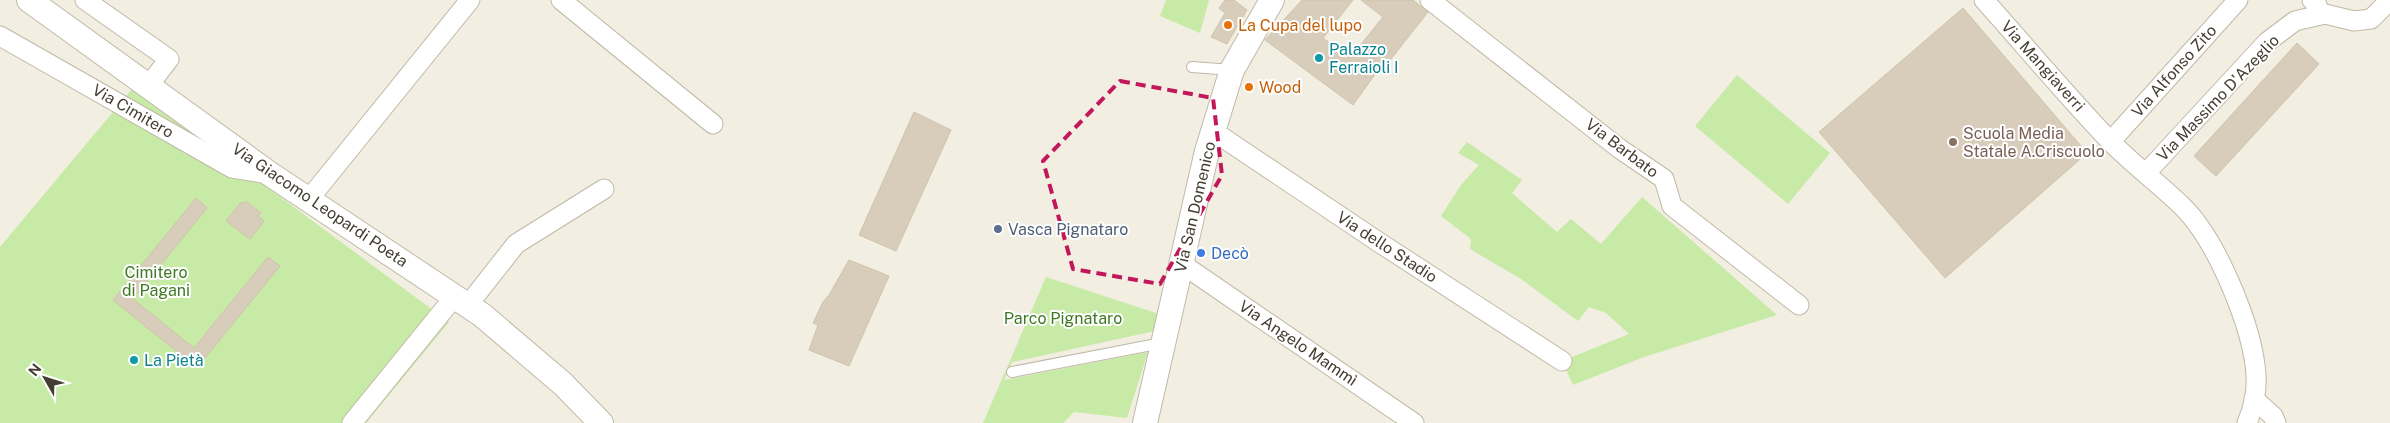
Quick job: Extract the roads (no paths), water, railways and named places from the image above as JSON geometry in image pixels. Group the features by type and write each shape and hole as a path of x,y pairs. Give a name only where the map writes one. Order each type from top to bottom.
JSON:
{"street":[{"name":"Via Giacomo Leopardi Poeta","path":"29,0 270,174 462,301 532,356 563,384 601,423"},
{"path":"85,0 169,59 149,85"},
{"path":"309,199 470,0"},
{"path":"561,0 713,124"},
{"name":"Via San Domenico","path":"1145,423 1162,343 1182,264 1200,174 1232,70 1272,0"},
{"name":"Via Barbato","path":"1430,0 1620,149 1664,179 1672,206 1799,305"},
{"name":"Via Mangiaverri","path":"1984,0 2111,141 2184,208 2216,254 2241,313 2256,376 2253,410 2247,423"},
{"name":"Via Alfonso Zito","path":"2111,141 2238,0"},
{"name":"Via Massimo D'Azeglio","path":"2146,173 2267,42 2295,21 2316,7 2325,14 2354,21 2371,19 2390,0"},
{"name":"Via Cimitero","path":"0,36 232,168 270,174"},
{"name":"Via dello Stadio","path":"1213,131 1380,243 1562,361"},
{"path":"352,423 516,244 604,189"},
{"name":"Via Angelo Mammì","path":"1182,264 1414,423"},
{"path":"2254,399 2273,416 2276,423"}],"lane":[{"path":"1192,67 1232,70"},
{"path":"1012,372 1162,343"}],"place":[{"name":"La Cupa del lupo","path":"1228,25"},
{"name":"Palazzo Ferraioli I","path":"1319,58"},
{"name":"Wood","path":"1249,87"},
{"name":"Scuola Media Statale A.Criscuolo","path":"1953,142"},
{"name":"Vasca Pignataro","path":"998,229"},
{"name":"Decò","path":"1201,253"},
{"name":"La Pietà","path":"134,360"}],"park label":[{"name":"Cimitero di Pagani","path":"156,281"},
{"name":"Parco Pignataro","path":"1063,318"}]}
